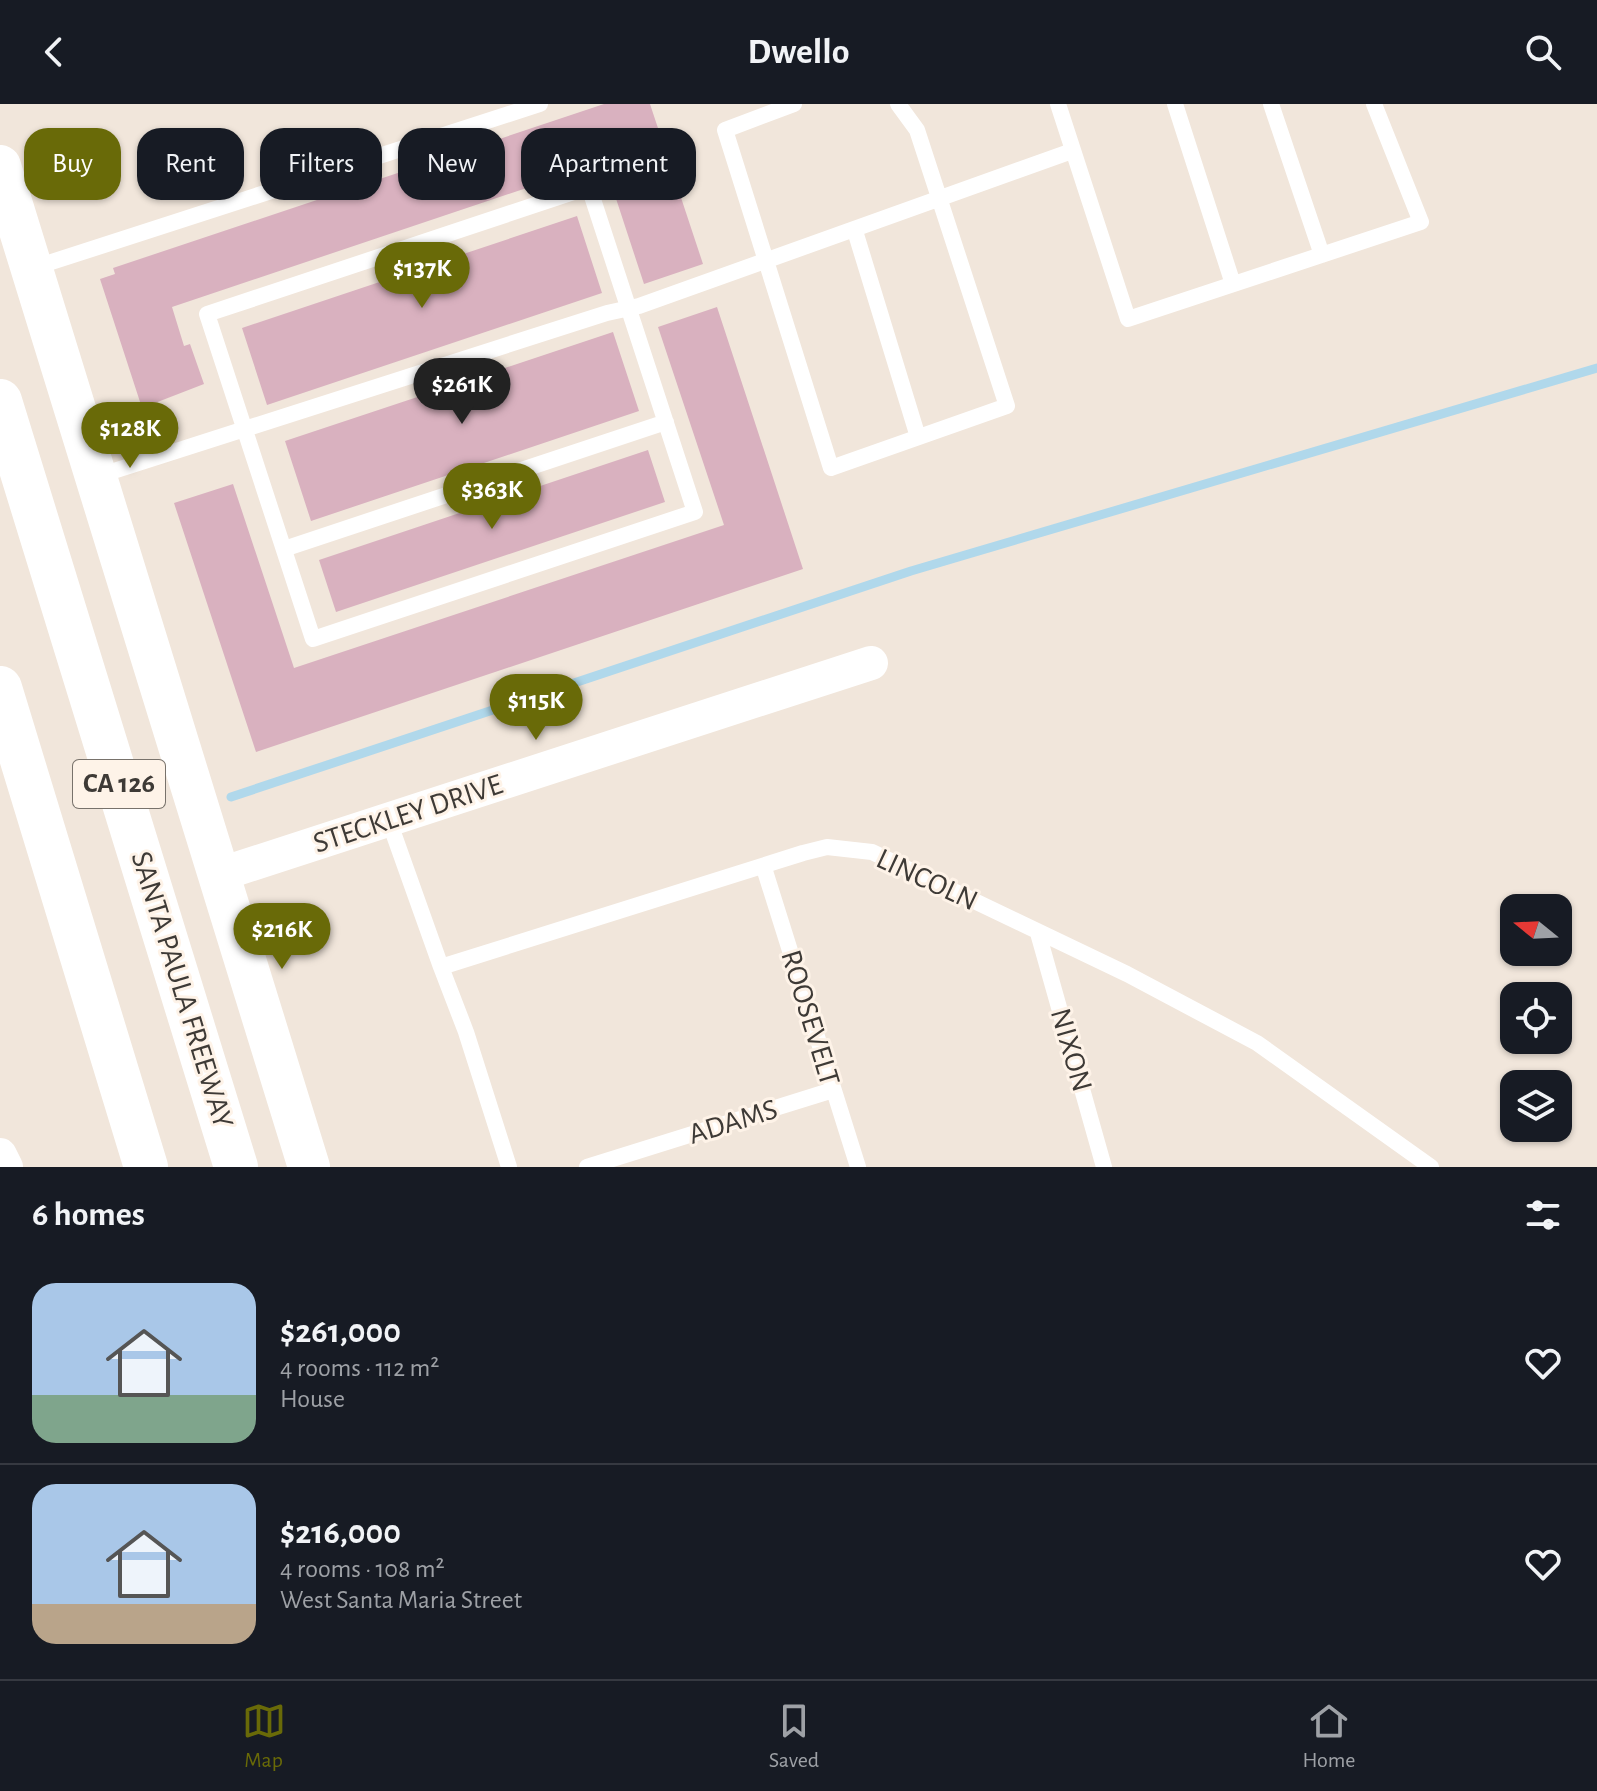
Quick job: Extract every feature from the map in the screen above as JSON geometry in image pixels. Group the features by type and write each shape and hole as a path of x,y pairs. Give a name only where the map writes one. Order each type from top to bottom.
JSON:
{"highway":[{"name":"SANTA PAULA FREEWAY","path":"0,401 236,1167"},
{"name":"CA 126","path":"0,688 146,1167"}],"street":[{"path":"0,166 309,1167"},
{"name":"STECKLEY DRIVE","path":"218,875 871,663"},
{"path":"0,1155 6,1167"}],"lane":[{"path":"31,269 540,104"},
{"path":"794,104 725,130 831,468 1007,406 917,130 898,104"},
{"path":"1058,104 1128,319 1421,222 1374,104"},
{"path":"1175,104 1233,284"},
{"path":"1271,104 1322,255"},
{"path":"98,476 629,309 855,231 1072,151"},
{"path":"589,187 629,309 695,512 313,639 207,314 589,187"},
{"path":"855,231 918,437"},
{"path":"284,549 666,422"},
{"path":"389,821 466,1032 509,1167"},
{"name":"LINCOLN","path":"441,967 827,847 872,852 1127,974 1257,1043 1431,1167"},
{"name":"ROOSEVELT","path":"764,868 858,1167"},
{"name":"NIXON","path":"1038,933 1104,1167"},
{"name":"ADAMS","path":"587,1167 833,1090"}],"building":[{"path":"604,104 650,104 658,128 532,128"},
{"path":"521,132 521,190 505,195 505,137"},
{"path":"398,173 398,200 491,200 172,307 184,346 190,344 204,384 142,408 100,279 115,274 113,268 317,200 382,200 382,178"},
{"path":"616,200 682,200 703,264 644,284"},
{"path":"577,216 602,293 267,405 242,328"},
{"path":"717,307 803,569 256,752 174,503 233,484 294,668 724,525 658,327"},
{"path":"613,332 639,411 311,521 285,441"},
{"path":"648,450 665,502 336,612 319,560"}],"waterway":[{"path":"231,797 911,571 1597,368"}]}
